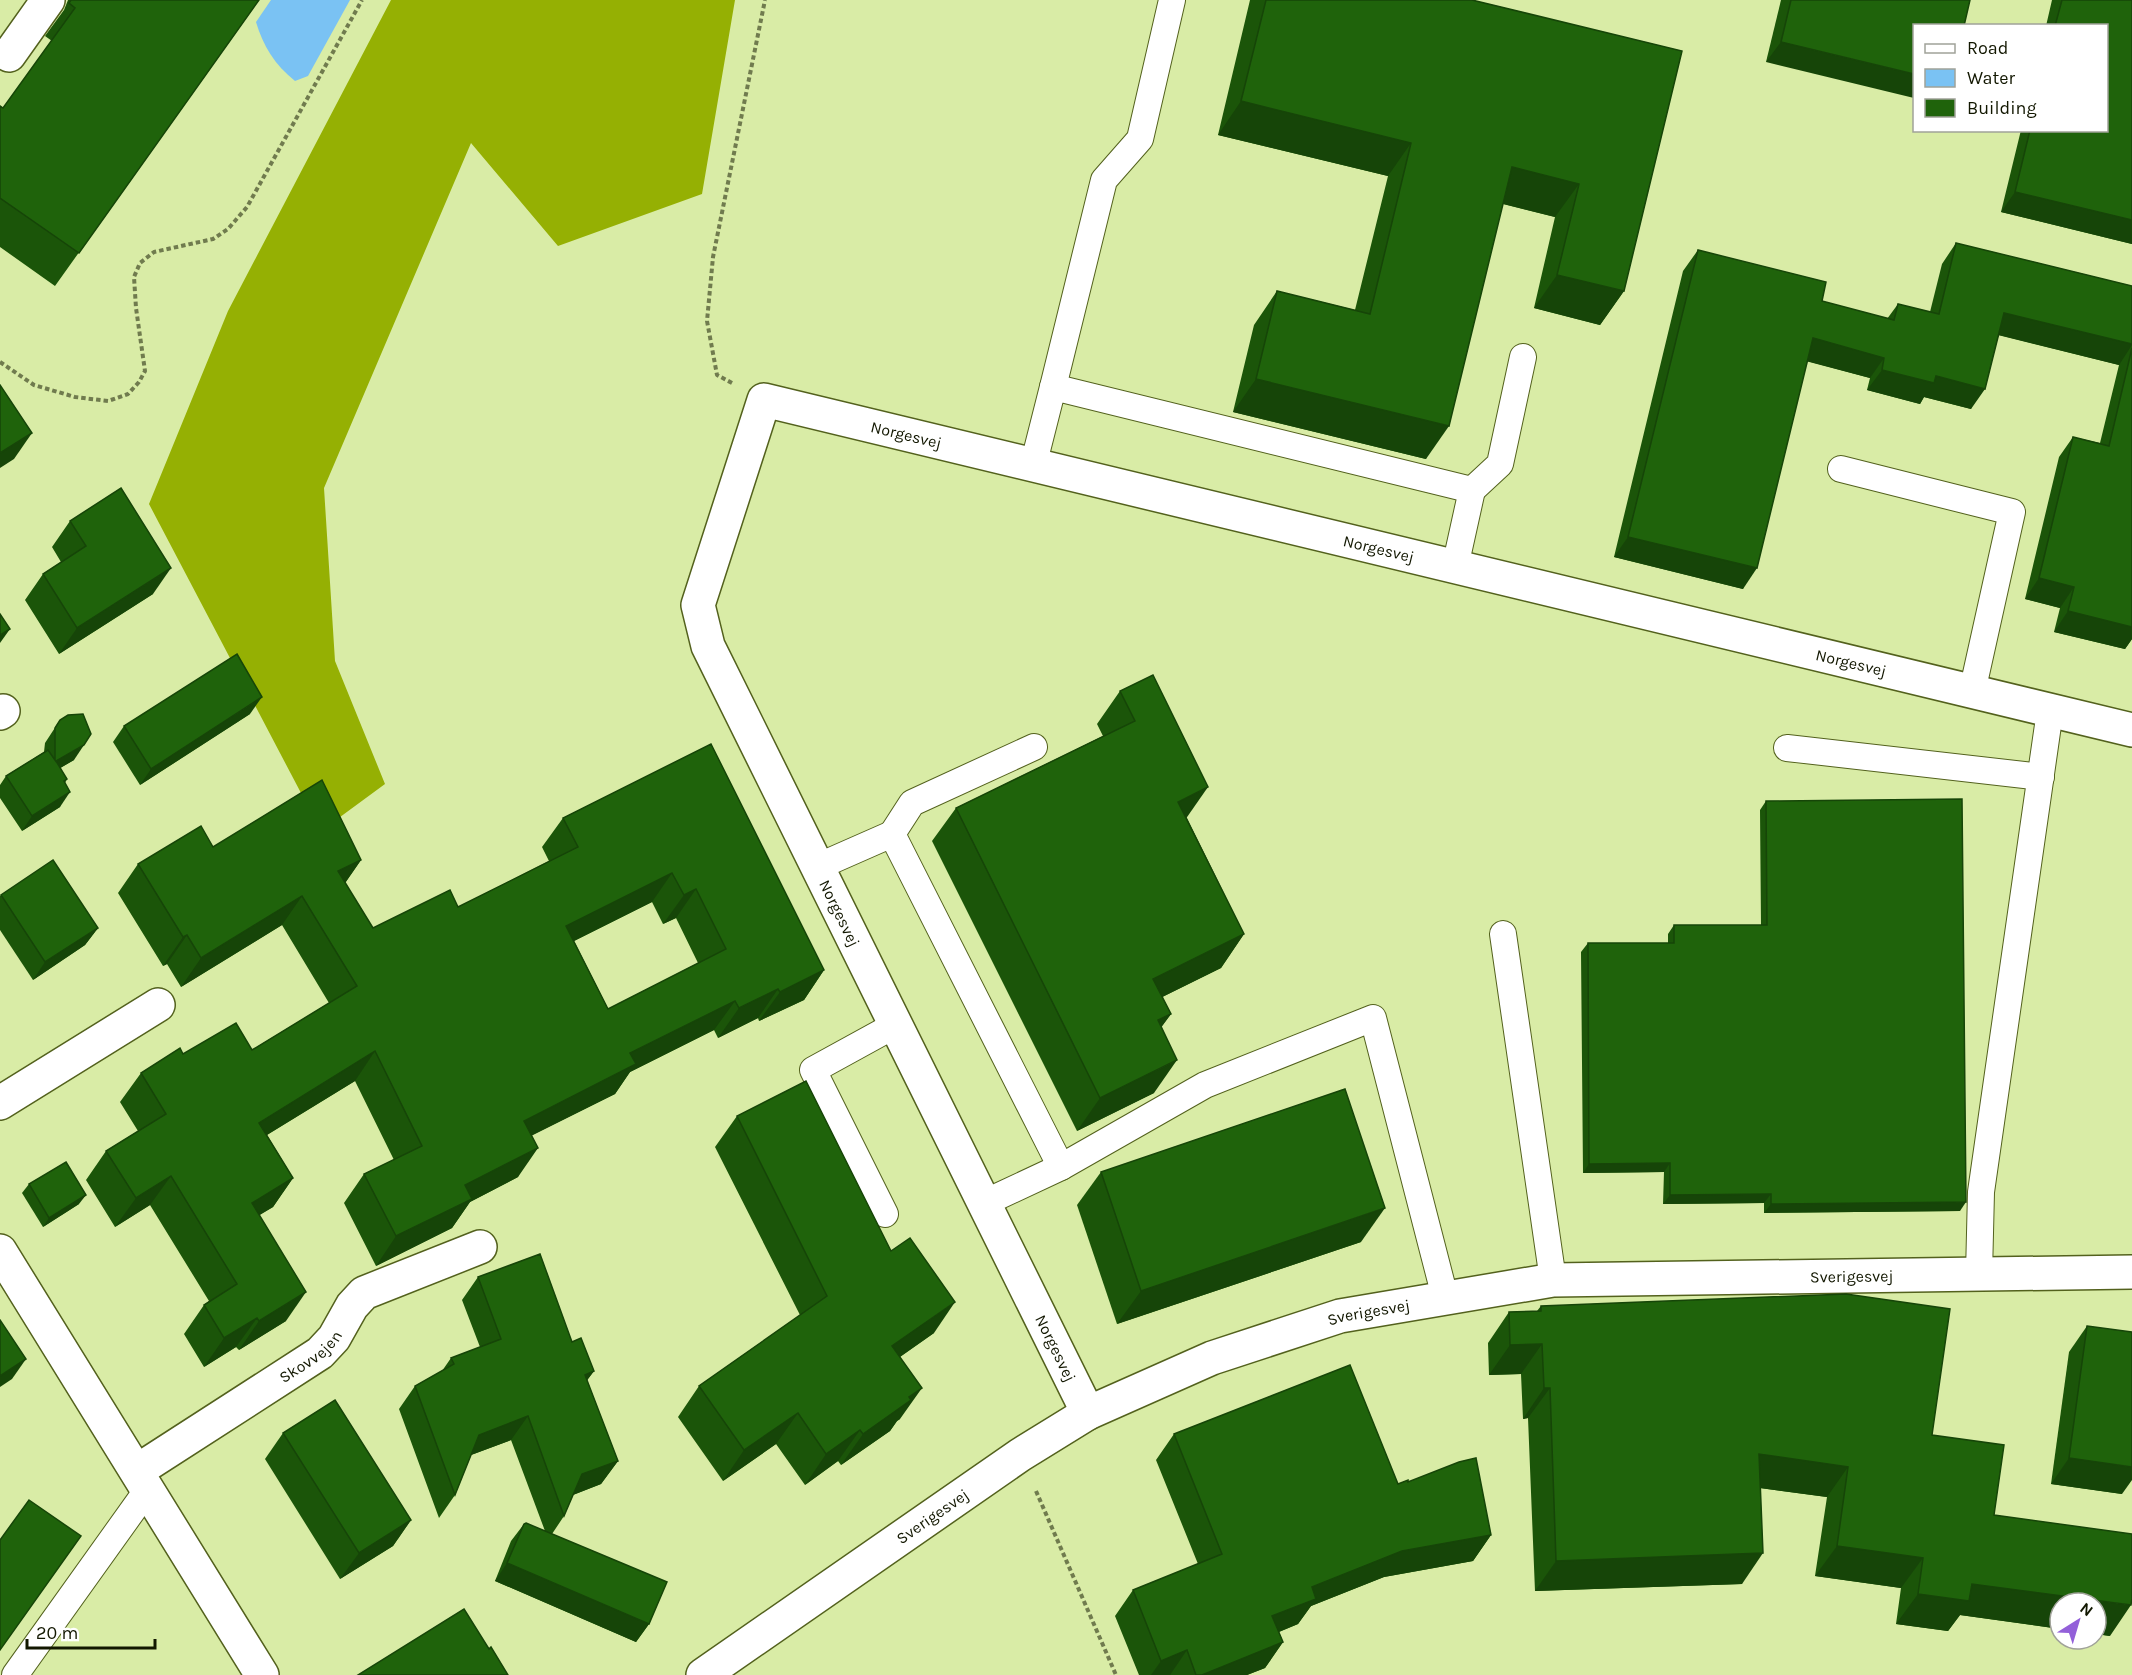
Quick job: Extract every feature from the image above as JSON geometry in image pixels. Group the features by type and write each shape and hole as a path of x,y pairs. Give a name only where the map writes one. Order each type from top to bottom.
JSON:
{"street":[{"path":"9,55 48,0"},
{"name":"Norgesvej","path":"1088,1413 708,646 698,605 764,400 2132,730"},
{"path":"0,1103 158,1005"},
{"name":"Skovvejen","path":"142,1480 320,1353 334,1338 352,1306 364,1293 480,1247"},
{"path":"0,1251 262,1675"},
{"name":"Sverigesvej","path":"703,1675 1020,1455 1088,1413 1212,1358 1340,1316 1552,1280 2132,1272"}],"lane":[{"path":"1033,466 1104,180 1140,139 1172,0"},
{"path":"1455,567 1472,490 1500,464 1523,357"},
{"path":"1053,387 1472,490"},
{"path":"1841,469 2012,512 1972,692"},
{"path":"1979,1274 1981,1192 2050,711"},
{"path":"817,867 892,834 912,803 1034,747"},
{"path":"1787,748 2041,777"},
{"path":"892,834 1061,1167"},
{"path":"1503,934 1552,1280"},
{"path":"984,1203 1061,1167 1205,1085 1373,1018 1445,1297"},
{"path":"885,1214 813,1070 895,1025"},
{"path":"15,1675 142,1480"}],"path":[{"path":"0,362 34,385 75,397 108,401 128,394 140,382 145,371 134,277 140,263 154,252 213,239 228,229 247,207 362,0"},
{"path":"764,400 717,375 707,321 713,257 765,0"},
{"path":"1020,1455 1116,1675"}],"green space":[{"path":"391,0 735,0 702,194 558,246 471,143 324,488 335,661 385,784 321,831 149,504 228,311"}],"water":[{"path":"271,0 350,0 308,76 295,81 276,62 262,39 256,22"}],"building":[{"path":"71,0 259,0 79,253 0,198 0,106 3,108 75,8 69,3"},
{"path":"1266,0 1472,0 1682,51 1624,291 1557,275 1579,184 1512,167 1449,426 1256,379 1277,291 1370,314 1411,143 1241,101"},
{"path":"1791,0 1970,0 1964,24 1913,24 1913,74 1781,42"},
{"path":"2062,0 2132,0 2132,220 2015,192 2030,132 2108,132 2108,24 2056,24"},
{"path":"1956,243 2132,286 2132,344 2004,313 1985,389 1936,376 1934,383 1882,370 1884,358 1813,338 1757,568 1628,537 1698,250 1826,282 1822,301 1894,320 1898,304 1939,314"},
{"path":"2132,348 2132,627 2068,611 2074,587 2039,578 2073,437 2109,446"},
{"path":"0,385 32,433 0,453"},
{"path":"121,488 171,568 77,628 43,574 86,546 70,521"},
{"path":"0,614 10,629 0,635"},
{"path":"237,654 262,697 151,769 124,726"},
{"path":"1153,675 1208,787 1178,802 1244,934 1153,979 1171,1014 1158,1020 1177,1060 1100,1098 956,808 1135,721 1120,691"},
{"path":"83,714 91,734 84,745 56,761 67,779 64,781 70,792 32,816 6,776 48,750 55,760 55,728 60,720 68,715"},
{"path":"711,744 824,970 780,992 778,989 739,1008 735,1001 630,1053 636,1064 524,1121 538,1148 465,1185 472,1199 396,1236 364,1174 422,1146 375,1051 259,1123 293,1178 252,1203 306,1292 259,1321 257,1318 224,1338 204,1305 237,1284 171,1176 136,1198 106,1151 166,1114 141,1073 180,1048 183,1054 236,1023 252,1050 357,986 302,896 201,958 187,935 183,937 138,864 201,826 213,847 322,780 361,860 338,871 373,928 450,890 458,907 578,847 563,818","holes":["672,873 684,895 696,889 726,949 608,1009 566,926"]},
{"path":"1962,799 1966,1202 1771,1204 1771,1194 1670,1195 1670,1163 1589,1164 1588,943 1674,943 1674,925 1767,925 1766,801"},
{"path":"53,860 98,928 45,962 1,895"},
{"path":"806,1081 891,1251 910,1238 955,1302 892,1346 922,1388 909,1397 911,1400 863,1434 860,1430 826,1454 798,1413 744,1450 699,1386 827,1296 737,1116"},
{"path":"1345,1089 1385,1208 1141,1291 1101,1172"},
{"path":"66,1162 86,1195 49,1218 29,1184"},
{"path":"540,1254 572,1342 581,1338 594,1371 585,1375 618,1461 582,1474 564,1516 528,1416 479,1435 455,1495 415,1386 454,1364 451,1358 501,1339 478,1277"},
{"path":"1846,1294 1950,1309 1932,1435 2004,1445 1994,1515 2132,1534 2131,1605 2108,1602 2108,1591 2048,1591 2048,1594 1972,1584 1969,1601 1918,1594 1923,1558 1837,1546 1848,1467 1759,1454 1763,1553 1556,1561 1550,1388 1544,1388 1542,1344 1510,1345 1509,1312 1541,1311 1541,1306"},
{"path":"0,1320 26,1359 0,1376"},
{"path":"2087,1326 2132,1332 2132,1467 2069,1458"},
{"path":"1350,1365 1398,1484 1476,1458 1491,1535 1402,1551 1312,1587 1316,1599 1272,1616 1283,1642 1202,1675 1196,1675 1187,1650 1161,1661 1133,1590 1222,1554 1174,1434"},
{"path":"335,1400 411,1520 359,1553 283,1433"},
{"path":"29,1500 81,1536 0,1650 0,1540"},
{"path":"526,1523 667,1582 649,1624 507,1563"},
{"path":"464,1609 508,1675 358,1675"}]}
